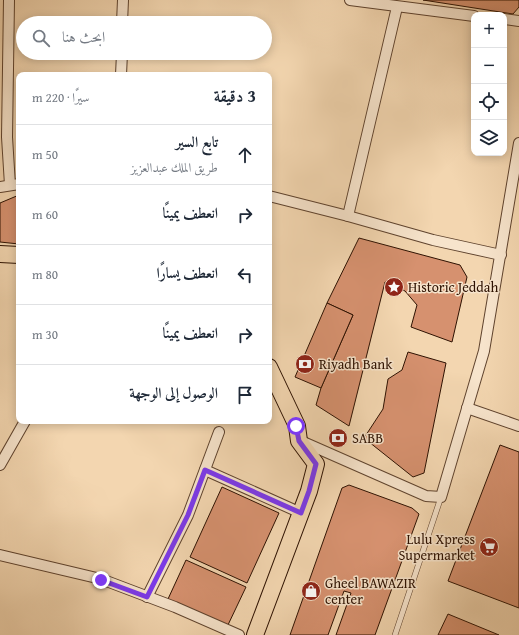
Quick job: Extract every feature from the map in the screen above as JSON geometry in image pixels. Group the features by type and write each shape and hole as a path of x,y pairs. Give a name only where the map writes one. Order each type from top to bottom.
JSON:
{"main road":[{"path":"0,254 16,256"},
{"path":"255,635 309,491 316,464 299,441 296,426 272,374"}],"street":[{"path":"9,0 3,137 10,186"},
{"path":"122,16 123,0"},
{"path":"350,0 471,16"},
{"path":"348,216 397,7"},
{"path":"507,19 519,21"},
{"path":"121,72 122,60"},
{"path":"299,441 426,496 441,497 484,351 519,143"},
{"path":"272,197 433,240 501,255"},
{"path":"467,408 519,426"},
{"path":"0,465 23,424"},
{"path":"147,597 188,515 219,432"},
{"path":"205,470 301,513"},
{"path":"0,554 101,580 175,607 239,635"}],"lane":[{"path":"395,635 441,497"}],"building":[{"path":"423,0 519,0 519,7 513,14"},
{"path":"16,196 16,244 0,242 0,203"},
{"path":"359,238 460,265 467,277 452,342 411,327 417,305 405,291 385,282 349,426 316,405 321,388 353,315 327,303"},
{"path":"327,303 353,315 321,388 295,377"},
{"path":"408,352 446,363 424,473 413,477 364,438 383,409 388,379 402,370"},
{"path":"500,445 519,452 519,608 448,581"},
{"path":"349,485 412,508 419,514 375,635 336,635 351,593 344,591 328,635 290,635 342,488"},
{"path":"222,487 279,513 247,583 190,557"},
{"path":"186,560 246,587 227,627 168,599"},
{"path":"448,614 499,635 438,635"}],"place":[{"name":"Historic Jeddah","path":"394,287"},
{"name":"Riyadh Bank","path":"305,364"},
{"name":"SABB","path":"338,438"},
{"name":"Lulu Xpress Supermarket","path":"489,547"},
{"name":"Gheel BAWAZIR center","path":"311,591"}],"route":[{"path":"101,580 147,597 188,515 205,470 301,513 309,491 316,464 299,441 296,426"}]}
